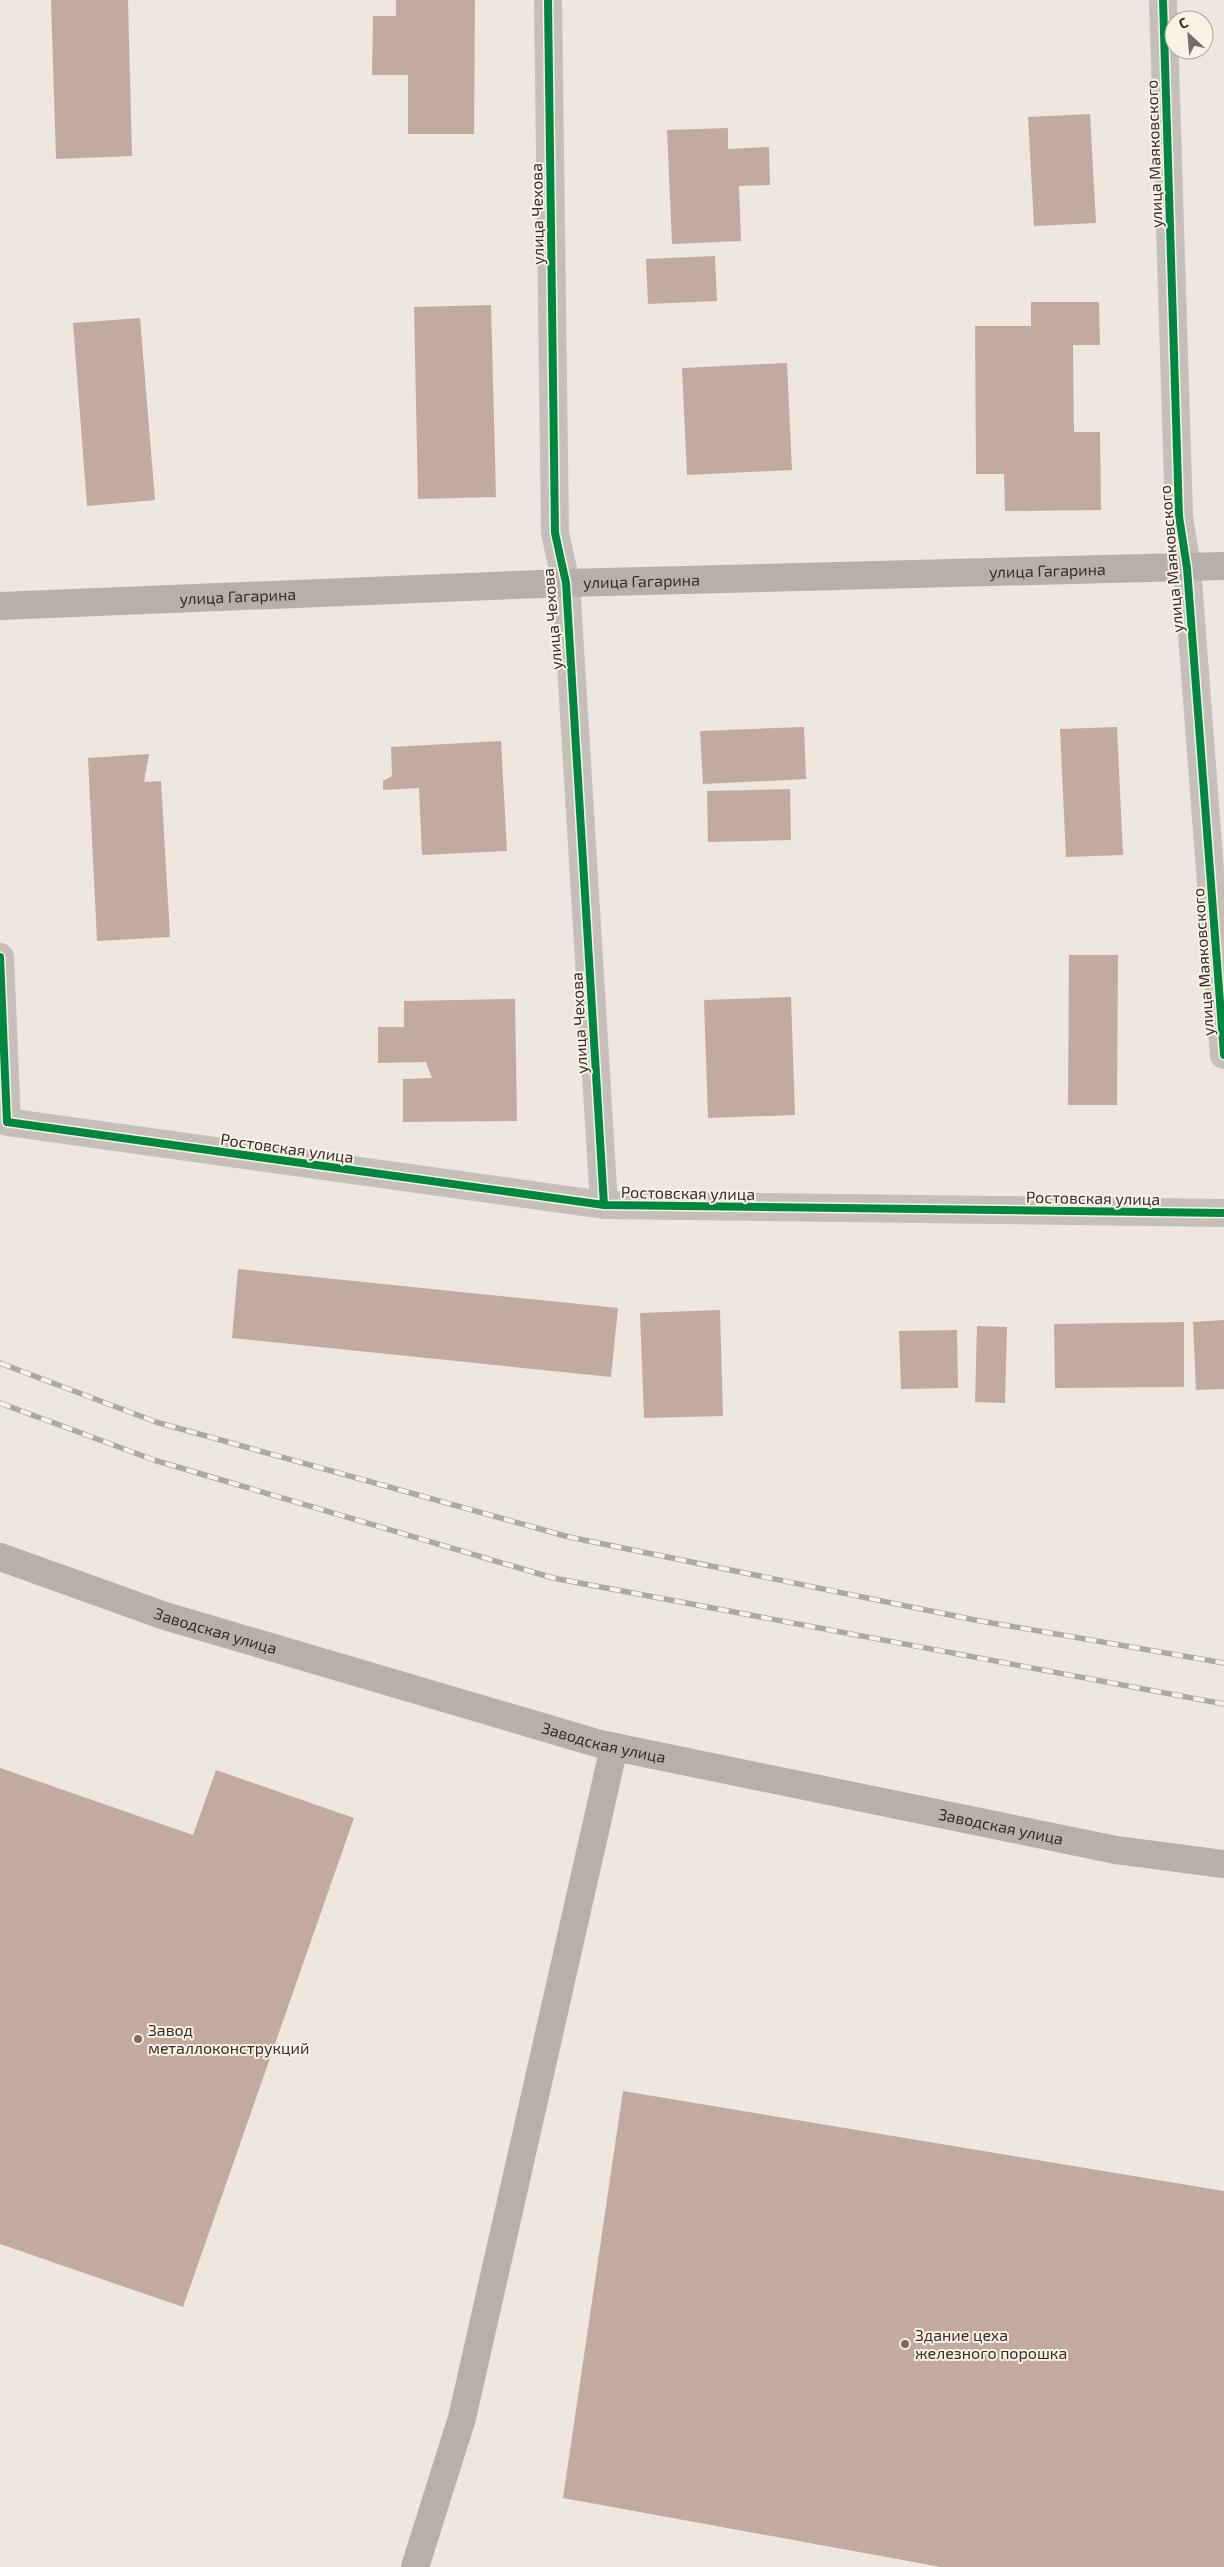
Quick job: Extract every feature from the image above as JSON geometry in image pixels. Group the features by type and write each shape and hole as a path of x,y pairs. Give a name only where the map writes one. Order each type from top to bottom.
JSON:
{"main road":[{"name":"улица Гагарина","path":"0,606 566,583 1224,566"},
{"name":"Заводская улица","path":"0,1557 165,1616 614,1747 1116,1850 1224,1864"},
{"path":"416,2567 462,2418 614,1747"}],"street":[{"name":"улица Чехова","path":"548,0 555,533 566,583 604,1205"},
{"name":"улица Маяковского","path":"1163,0 1179,516 1187,568 1224,1055"},
{"name":"Ростовская улица","path":"0,957 7,1122 604,1205 1224,1213"}],"building":[{"path":"51,0 128,0 132,156 56,159"},
{"path":"396,0 475,0 474,134 408,134 408,75 372,75 373,16 396,16"},
{"path":"1090,114 1096,223 1034,226 1028,117"},
{"path":"728,128 728,149 769,147 770,185 739,186 741,241 672,244 667,130"},
{"path":"715,256 717,301 648,304 646,259"},
{"path":"1031,302 1099,302 1100,345 1073,345 1074,432 1100,432 1101,510 1005,511 1004,474 976,474 975,326 1031,326"},
{"path":"491,305 496,497 418,499 414,307"},
{"path":"140,318 155,500 87,506 73,323"},
{"path":"787,363 792,470 687,475 682,368"},
{"path":"804,727 806,779 703,784 700,731"},
{"path":"1117,727 1123,855 1066,857 1060,729"},
{"path":"501,741 507,851 422,855 419,788 383,790 383,781 392,776 391,747"},
{"path":"149,754 144,782 161,781 170,937 97,941 88,758"},
{"path":"790,789 791,840 708,842 707,791"},
{"path":"1069,955 1118,955 1117,1105 1068,1105"},
{"path":"791,997 795,1115 708,1118 704,1000"},
{"path":"515,999 517,1121 403,1122 403,1079 432,1078 426,1062 378,1063 378,1027 404,1027 404,1001"},
{"path":"238,1269 618,1308 611,1377 232,1338"},
{"path":"720,1310 723,1416 644,1418 640,1313"},
{"path":"1224,1320 1224,1389 1196,1390 1193,1322"},
{"path":"1184,1322 1184,1387 1055,1388 1054,1324"},
{"path":"977,1326 1007,1327 1005,1403 975,1402"},
{"path":"957,1330 958,1388 901,1389 899,1331"},
{"name":"Завод металлоконструкций","path":"0,1768 193,1835 216,1770 354,1818 183,2307 0,2244"},
{"name":"Здание цеха железного порошка","path":"623,2091 1224,2191 1224,2567 941,2567 563,2498"}],"railway":[{"path":"0,1363 156,1422 569,1537 975,1620 1224,1663"},
{"path":"0,1403 154,1460 553,1578 1224,1704"}],"cycle path":[{"path":"548,0 555,533 566,583 604,1205"},
{"path":"1163,0 1179,516 1187,568 1224,1055"},
{"path":"0,957 7,1122 604,1205 1224,1213"}],"place":[{"name":"Завод металлоконструкций","path":"138,2039"},
{"name":"Здание цеха железного порошка","path":"905,2344"}]}
